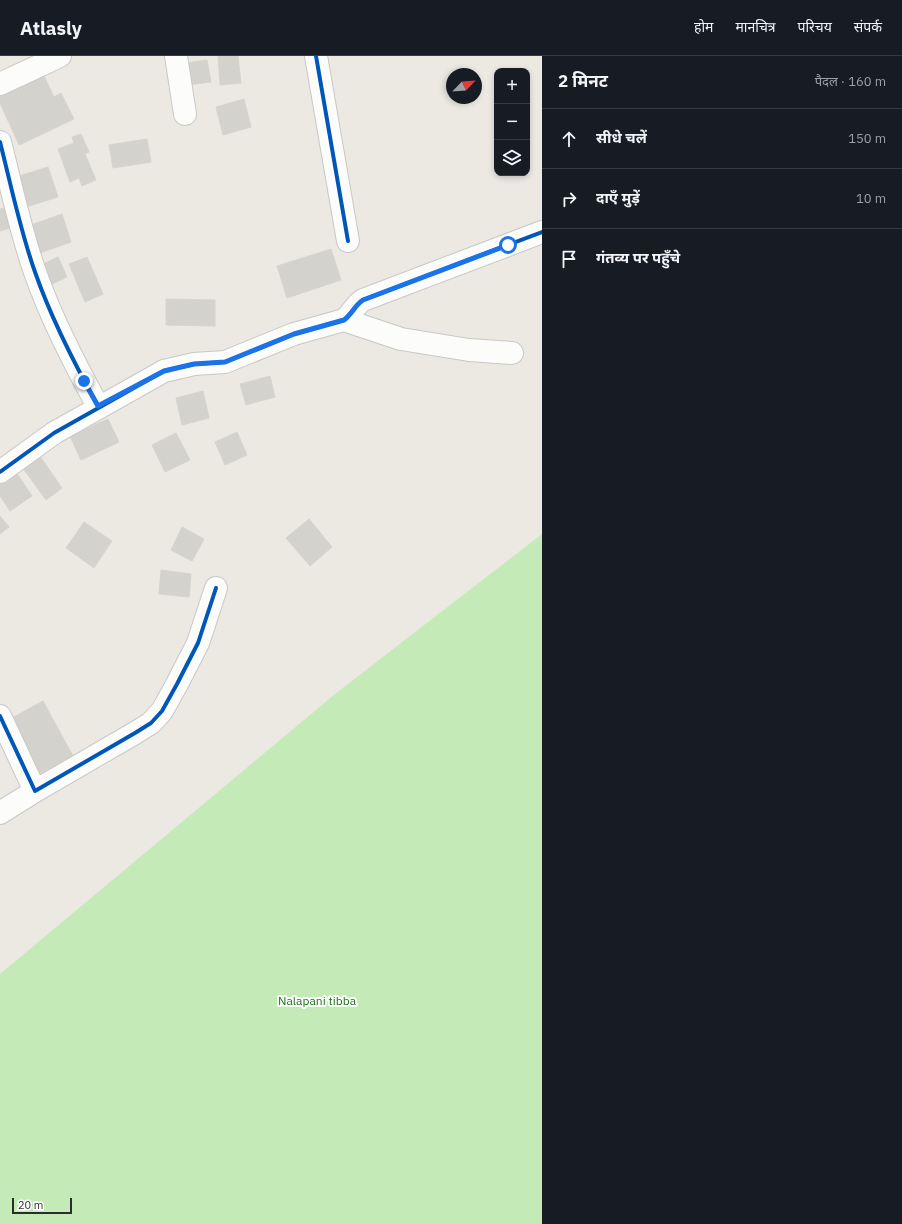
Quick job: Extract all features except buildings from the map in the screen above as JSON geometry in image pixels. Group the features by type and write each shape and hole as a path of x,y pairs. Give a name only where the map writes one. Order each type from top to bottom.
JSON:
{"street":[{"path":"0,84 60,56"},
{"path":"176,56 185,114"},
{"path":"316,56 348,241"},
{"path":"0,142 40,284 77,368 98,406"},
{"path":"0,472 54,433 98,406 164,371 194,364 225,362 294,334 344,320 349,316 357,304 363,300 542,232"},
{"path":"344,320 401,339 469,350 512,353"},
{"path":"0,813 34,791 151,723 162,711 198,643 216,588"},
{"path":"0,716 34,791"}],"green space":[{"name":"Nalapani tibba","path":"542,534 542,1224 0,1224 0,974 335,694"}],"cycle path":[{"path":"316,56 348,241"},
{"path":"0,142 25,240 41,289 80,373 98,406"},
{"path":"0,472 54,433 164,371 194,364 225,362 294,334 344,320 363,300 542,232"},
{"path":"0,716 35,791 135,733 151,723 162,711 198,643 216,588"}],"route":[{"path":"84,381 98,406 164,371 185,365 215,364 225,362 294,334 318,326 344,320 352,313 357,304 363,300 508,245"}]}
